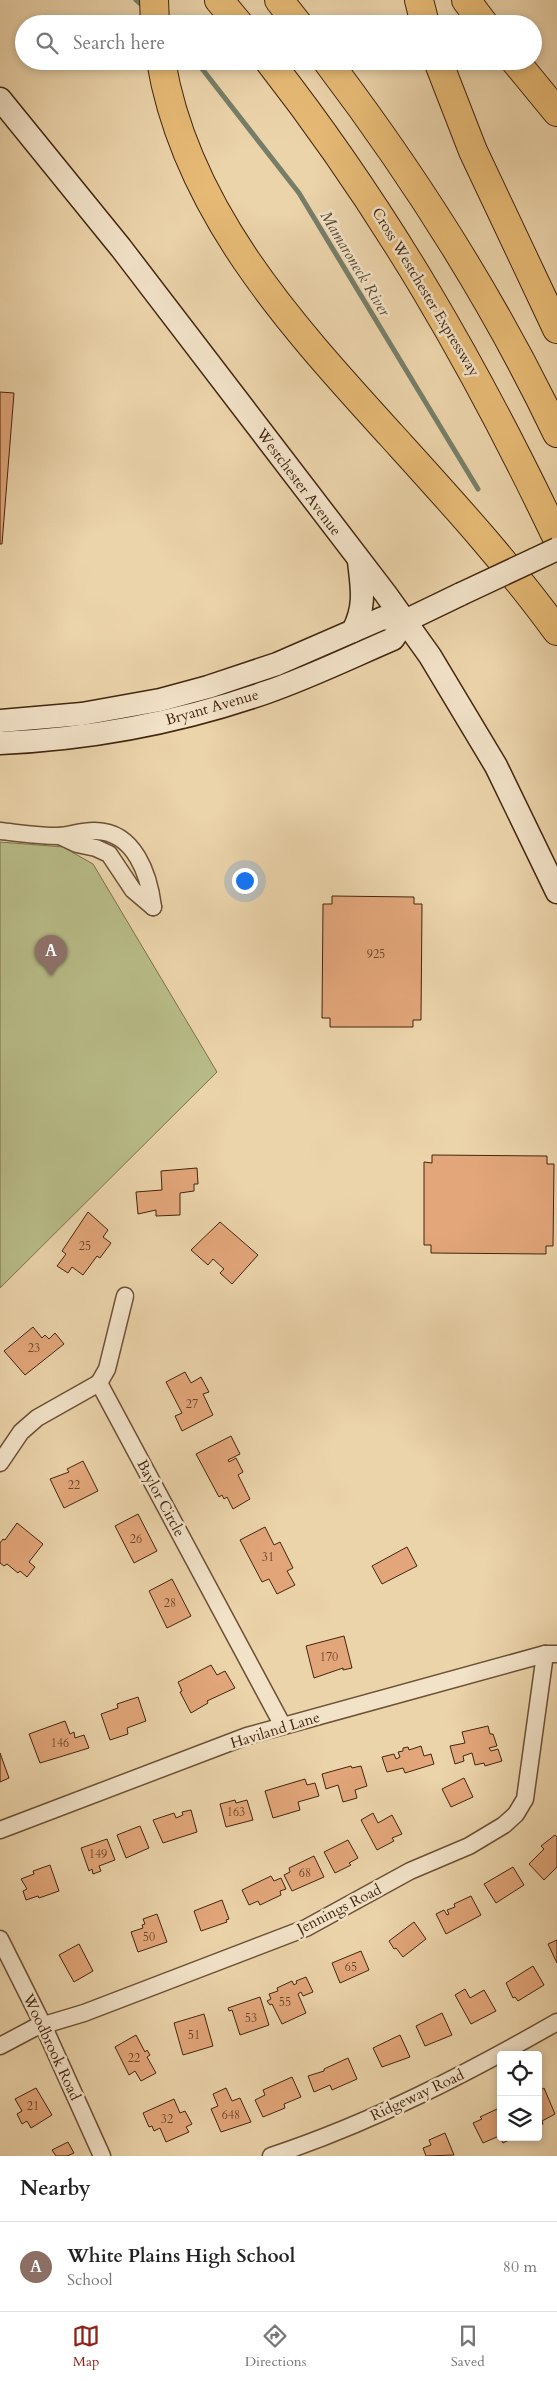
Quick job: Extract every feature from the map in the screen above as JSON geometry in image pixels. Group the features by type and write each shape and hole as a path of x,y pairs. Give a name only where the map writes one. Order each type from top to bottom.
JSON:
{"highway":[{"path":"154,0 155,15"},
{"path":"219,0 232,15"},
{"path":"279,0 291,15"},
{"path":"419,0 423,15"},
{"path":"466,0 477,15"},
{"path":"163,70 176,122 194,170 221,221 258,277 317,353 478,531 557,631"},
{"name":"Cross Westchester Expressway","path":"276,70 360,186 428,293 490,402 557,538"},
{"path":"334,70 391,149 454,246 502,328 557,433"},
{"path":"442,70 473,151 557,329"},
{"path":"522,70 557,112"}],"main road":[{"name":"Westchester Avenue","path":"0,99 116,242 405,620 464,710 496,766 557,892"},
{"name":"Bryant Avenue","path":"0,722 82,714 160,700 250,674 383,618 405,620 557,549"},
{"path":"352,631 358,621 364,596 359,561"},
{"name":"Bryant Avenue","path":"0,744 111,732 221,707 268,692 393,639 405,620"}],"street":[{"path":"0,832 60,836 78,831 97,830 111,834 131,848 139,858 150,885 153,907 133,890 109,854 96,848 77,844 60,836"},
{"path":"0,1462 21,1432 37,1418 99,1384 107,1369 125,1296"},
{"name":"Baylor Circle","path":"99,1384 283,1726"},
{"name":"Haviland Lane","path":"0,1830 248,1736 551,1654"},
{"name":"Jennings Road","path":"0,2046 43,2025 84,2013 306,1928 410,1872 469,1846 504,1825 516,1814 525,1799 551,1654"},
{"name":"Woodbrook Road","path":"0,1939 43,2025 102,2156"},
{"name":"Ridgeway Road","path":"271,2156 391,2108 506,2051 557,2022"}],"green space":[{"path":"0,842 63,847 93,864 217,1072 0,1288"}],"building":[{"path":"0,392 14,393 2,544 0,544"},
{"path":"332,896 414,897 414,904 422,904 421,1020 413,1020 413,1027 330,1027 330,1018 322,1018 323,904 332,904"},
{"path":"432,1155 547,1156 547,1164 554,1164 553,1246 546,1246 546,1254 431,1253 431,1245 424,1245 424,1162 432,1163"},
{"path":"197,1168 198,1184 194,1184 194,1191 180,1193 180,1215 156,1216 156,1210 138,1214 136,1192 162,1190 161,1171"},
{"path":"88,1212 108,1230 103,1237 111,1243 100,1258 97,1256 83,1275 72,1267 68,1273 57,1266 66,1254 62,1251"},
{"path":"220,1222 258,1255 232,1284 220,1273 224,1269 213,1259 208,1265 191,1250"},
{"path":"33,1327 42,1338 45,1335 49,1339 55,1333 64,1344 25,1375 4,1351"},
{"path":"185,1372 191,1383 201,1377 209,1392 203,1394 213,1415 182,1431 175,1416 182,1413 166,1382"},
{"path":"231,1436 240,1454 228,1460 229,1462 236,1458 243,1472 238,1475 250,1499 233,1509 227,1497 224,1499 222,1495 219,1497 196,1454"},
{"path":"83,1461 98,1491 64,1508 50,1479 69,1472 67,1469"},
{"path":"138,1514 157,1551 134,1563 115,1526"},
{"path":"17,1523 43,1544 29,1562 35,1567 27,1577 20,1571 18,1573 7,1564 4,1566 0,1563 0,1543 3,1539 5,1540"},
{"path":"265,1527 274,1545 280,1542 293,1568 287,1571 295,1585 277,1594 269,1579 262,1582 240,1540"},
{"path":"407,1547 417,1566 382,1584 372,1566"},
{"path":"172,1579 191,1616 167,1628 149,1591"},
{"path":"344,1636 352,1668 343,1670 343,1668 314,1678 306,1646"},
{"path":"211,1665 217,1675 225,1671 235,1688 207,1701 208,1703 191,1713 180,1692 182,1691 178,1682"},
{"path":"138,1697 146,1721 127,1728 128,1734 110,1740 101,1714 118,1708 117,1704"},
{"path":"65,1721 70,1734 74,1732 75,1738 84,1735 89,1748 40,1763 29,1734"},
{"path":"488,1726 497,1746 489,1748 491,1751 498,1749 502,1761 485,1766 484,1763 475,1765 472,1753 463,1756 464,1761 455,1764 450,1746 465,1743 462,1732"},
{"path":"421,1746 424,1756 431,1754 434,1764 405,1773 403,1768 387,1772 382,1757 394,1754 396,1759 400,1757 398,1752 403,1751 403,1748 408,1747 409,1750"},
{"path":"0,1753 9,1778 0,1782"},
{"path":"351,1766 352,1768 361,1766 367,1786 355,1790 357,1798 343,1802 338,1785 326,1789 322,1774"},
{"path":"464,1778 473,1797 451,1807 442,1789"},
{"path":"305,1779 307,1785 315,1783 319,1796 298,1802 300,1810 273,1818 265,1791"},
{"path":"235,1800 236,1803 247,1800 253,1820 226,1827 220,1804"},
{"path":"191,1810 197,1832 163,1843 153,1820 174,1813 176,1818 183,1815 182,1812"},
{"path":"373,1813 378,1823 392,1815 402,1834 392,1838 394,1841 377,1850 361,1820"},
{"path":"140,1826 149,1848 126,1858 117,1835"},
{"path":"555,1835 557,1837 557,1867 544,1880 529,1864 544,1849 541,1846"},
{"path":"107,1839 115,1860 99,1866 101,1871 93,1874 92,1869 89,1871 81,1848"},
{"path":"348,1840 358,1858 349,1863 351,1865 335,1873 324,1852"},
{"path":"314,1856 324,1877 292,1891 284,1875 290,1872 289,1868"},
{"path":"50,1865 59,1891 26,1900 23,1891 27,1889 21,1879 34,1874 33,1871"},
{"path":"513,1867 524,1885 496,1903 484,1884"},
{"path":"271,1876 274,1881 281,1878 286,1889 280,1891 281,1895 260,1905 258,1901 249,1905 242,1890"},
{"path":"471,1896 481,1915 446,1934 436,1914 444,1910 447,1915 449,1914 447,1910 455,1907 454,1904"},
{"path":"222,1900 229,1919 226,1920 227,1922 201,1931 194,1911"},
{"path":"157,1914 167,1942 138,1952 131,1932 143,1928 142,1925 145,1924 143,1919"},
{"path":"414,1922 426,1939 403,1957 396,1948 394,1949 389,1941"},
{"path":"557,1940 557,1963 548,1944"},
{"path":"79,1944 93,1971 74,1982 59,1955"},
{"path":"361,1951 369,1970 340,1983 332,1963"},
{"path":"533,1966 544,1985 518,2001 515,1997 513,1998 506,1983"},
{"path":"306,1977 313,1992 303,1996 301,1992 298,1994 306,2013 282,2024 272,2004 270,2005 267,2001 271,1999 269,1994 278,1991 277,1988 292,1981 294,1985 297,1983 296,1981"},
{"path":"465,1989 470,1998 484,1990 496,2011 471,2024 455,1995"},
{"path":"260,1997 269,2025 240,2035 232,2010 229,2011 228,2008"},
{"path":"442,2013 452,2035 425,2046 416,2026"},
{"path":"204,2014 213,2046 183,2055 174,2023"},
{"path":"136,2035 145,2052 147,2050 150,2055 147,2057 156,2073 141,2081 135,2071 129,2075 115,2047"},
{"path":"400,2035 410,2057 382,2067 373,2048"},
{"path":"348,2058 357,2079 332,2090 330,2085 314,2092 308,2076 324,2071 324,2069"},
{"path":"292,2077 301,2097 284,2104 285,2108 263,2117 255,2100 265,2095 263,2090"},
{"path":"36,2088 52,2115 31,2128 27,2121 22,2124 17,2114 22,2111 15,2099"},
{"path":"226,2088 232,2101 240,2098 251,2122 221,2132 211,2109 218,2106 213,2094"},
{"path":"544,2088 555,2114 542,2121 542,2089"},
{"path":"174,2099 180,2113 185,2111 192,2124 186,2127 189,2132 166,2142 160,2128 154,2131 152,2126 149,2127 143,2113"},
{"path":"497,2109 497,2137 483,2143 473,2123 482,2119 480,2117"},
{"path":"445,2133 454,2155 426,2156 423,2148 431,2145 429,2140"},
{"path":"68,2142 74,2153 67,2156 56,2156 52,2150"}],"waterway":[{"name":"Mamaroneck River","path":"136,0 145,8"},
{"name":"Mamaroneck River","path":"203,70 299,193 478,489"}],"place":[{"name":"White Plains High School","path":"51,976"}]}
